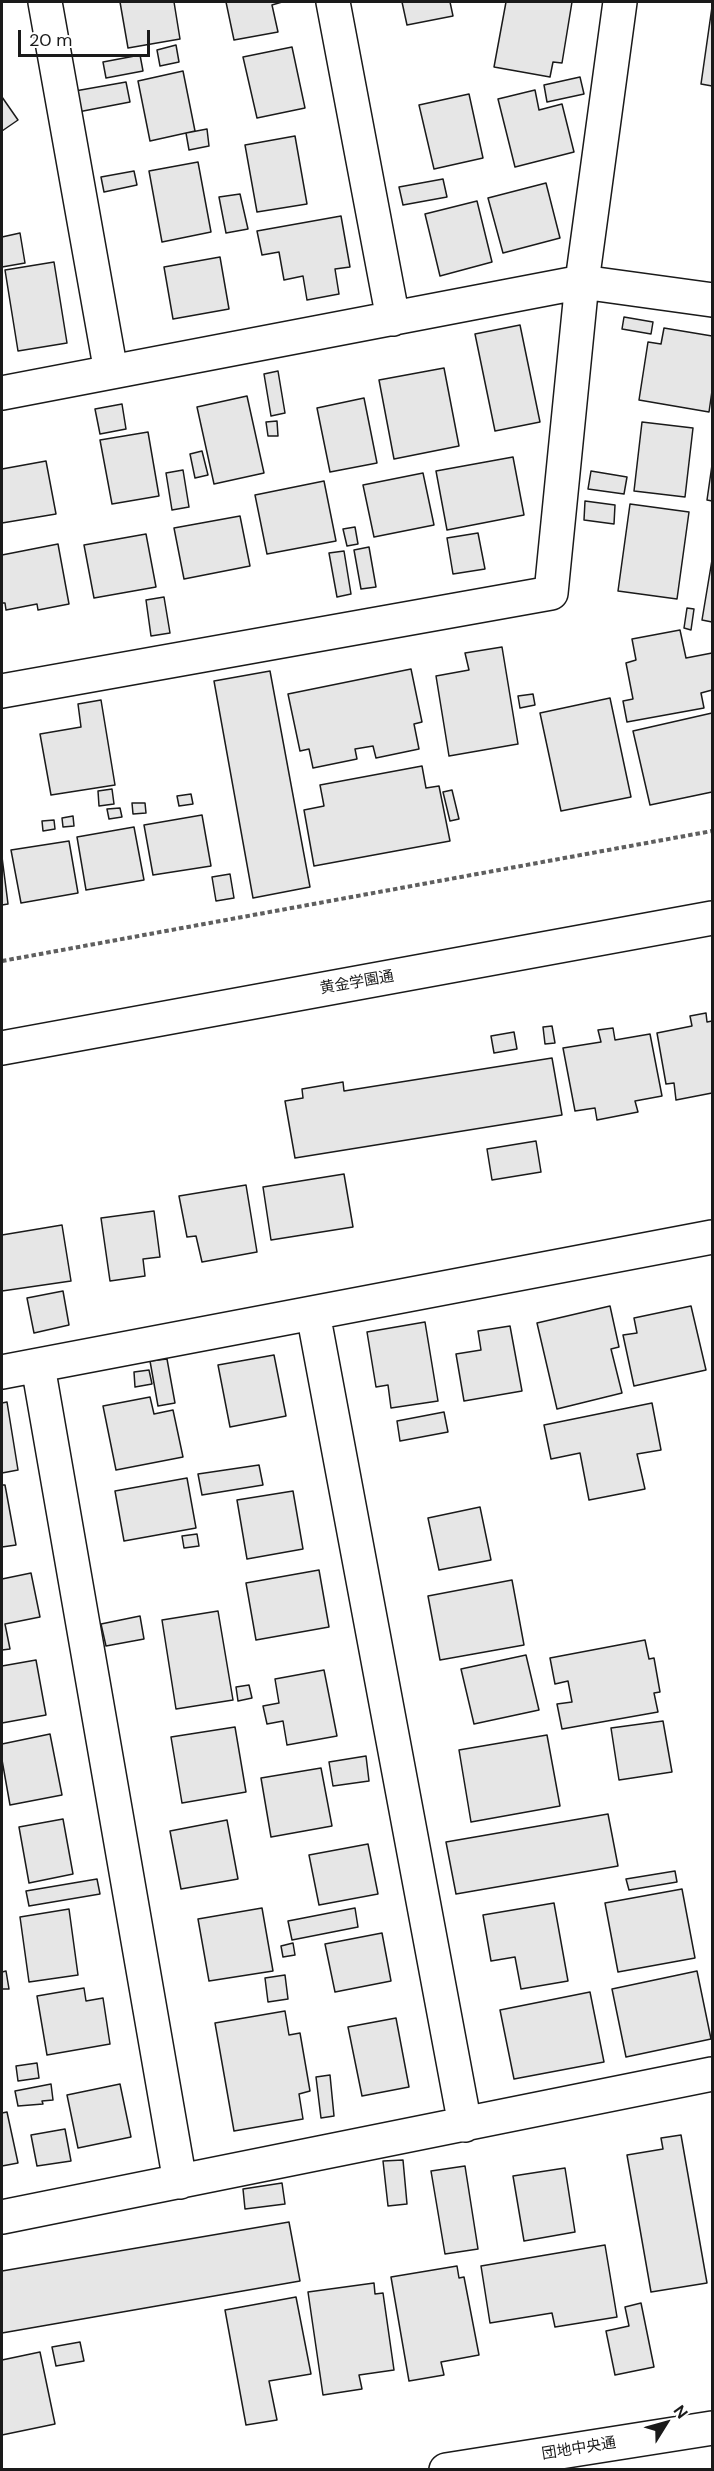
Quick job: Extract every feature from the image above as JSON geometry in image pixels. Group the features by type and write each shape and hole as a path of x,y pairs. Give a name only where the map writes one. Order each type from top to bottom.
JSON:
{"street":[{"path":"45,2 111,372"},
{"path":"333,2 393,319"},
{"path":"2,691 551,593 582,282 620,2"},
{"path":"2,393 582,282 712,300"},
{"name":"黄金学園通","path":"2,1048 712,918"},
{"path":"2,1372 712,1237"},
{"path":"313,1313 465,2126"},
{"path":"38,1366 180,2182"},
{"path":"2,2217 465,2126 712,2074"},
{"name":"団地中央通","path":"446,2469 554,2461 712,2428"}],"path":[{"path":"2,961 712,831"}],"building":[{"path":"120,2 174,2 180,39 128,48"},
{"path":"226,2 282,2 272,5 278,32 234,40"},
{"path":"402,2 450,2 453,16 407,25"},
{"path":"506,2 572,2 562,63 553,62 550,77 494,67"},
{"path":"712,7 712,86 701,84"},
{"path":"176,45 179,62 160,66 157,50"},
{"path":"292,47 305,108 257,118 243,57"},
{"path":"140,55 143,71 106,78 103,62"},
{"path":"183,71 195,131 150,141 138,81"},
{"path":"580,77 584,94 547,102 544,85"},
{"path":"126,82 130,102 78,112 75,91"},
{"path":"535,90 539,110 562,104 574,152 515,167 498,99"},
{"path":"469,94 483,158 434,169 419,105"},
{"path":"2,97 18,120 2,131"},
{"path":"207,129 209,146 189,150 186,133"},
{"path":"295,136 307,204 257,212 245,145"},
{"path":"198,162 211,232 162,242 149,171"},
{"path":"134,171 137,185 104,192 101,177"},
{"path":"443,179 447,197 403,205 399,187"},
{"path":"546,183 560,238 503,253 488,198"},
{"path":"240,194 248,229 226,233 219,197"},
{"path":"477,201 492,262 440,276 425,214"},
{"path":"341,216 350,267 335,269 339,294 307,300 303,276 284,280 279,252 262,255 257,231"},
{"path":"20,233 25,263 2,267 2,237"},
{"path":"220,257 229,309 173,319 164,267"},
{"path":"54,262 67,343 18,351 5,270"},
{"path":"624,317 653,322 651,334 622,329"},
{"path":"520,325 540,422 495,431 475,334"},
{"path":"664,328 712,336 712,391 709,412 639,400 648,342 661,344"},
{"path":"444,368 459,446 394,459 379,380"},
{"path":"278,371 285,413 271,416 264,374"},
{"path":"247,396 264,473 214,484 197,407"},
{"path":"364,398 377,463 330,472 317,408"},
{"path":"122,404 126,429 100,434 95,409"},
{"path":"277,421 278,436 268,436 266,422"},
{"path":"642,422 693,428 685,497 634,491"},
{"path":"148,432 159,496 112,504 100,440"},
{"path":"202,451 208,475 195,478 190,454"},
{"path":"513,457 524,515 447,530 436,471"},
{"path":"46,461 56,514 2,523 2,469"},
{"path":"712,465 712,501 707,500"},
{"path":"183,470 189,507 172,510 166,473"},
{"path":"591,471 627,477 624,494 588,489"},
{"path":"423,473 434,525 374,537 363,485"},
{"path":"324,481 336,541 267,554 255,495"},
{"path":"585,501 615,505 614,524 584,520"},
{"path":"630,504 689,512 677,599 618,591"},
{"path":"240,516 250,566 184,579 174,528"},
{"path":"355,527 358,544 347,546 343,529"},
{"path":"478,533 485,569 453,574 447,538"},
{"path":"146,534 156,587 94,598 84,545"},
{"path":"58,544 69,604 38,610 37,604 6,610 5,603 2,603 2,555"},
{"path":"369,547 376,587 361,589 354,550"},
{"path":"344,551 351,594 337,597 329,553"},
{"path":"712,560 712,622 702,620"},
{"path":"164,597 170,633 151,636 146,600"},
{"path":"687,608 694,609 691,630 684,628"},
{"path":"680,630 686,658 712,653 712,690 701,693 704,708 627,722 623,701 633,699 626,663 636,660 632,639"},
{"path":"502,647 518,744 449,756 436,676 469,670 465,653"},
{"path":"411,669 422,722 414,724 419,749 376,758 373,746 355,749 357,759 313,768 309,749 300,751 288,694"},
{"path":"270,671 310,887 253,898 214,681"},
{"path":"533,694 535,705 520,708 518,696"},
{"path":"610,698 631,797 561,811 540,713"},
{"path":"101,700 115,785 51,795 40,734 81,727 78,704"},
{"path":"712,713 712,792 650,805 633,731"},
{"path":"422,766 426,788 439,786 450,841 314,866 304,810 324,806 320,785"},
{"path":"112,789 114,804 99,806 98,791"},
{"path":"452,790 459,819 450,821 443,792"},
{"path":"191,794 193,804 179,806 177,796"},
{"path":"132,803 145,803 146,813 133,814"},
{"path":"120,808 122,817 109,819 107,809"},
{"path":"202,815 211,866 153,875 144,825"},
{"path":"73,816 74,826 63,827 62,818"},
{"path":"54,820 55,829 43,831 42,821"},
{"path":"134,827 144,880 86,890 77,837"},
{"path":"69,841 78,893 21,903 11,850"},
{"path":"2,857 8,904 2,905"},
{"path":"230,874 234,898 216,901 212,877"},
{"path":"706,1013 707,1022 712,1021 712,1093 676,1100 674,1083 666,1084 657,1033 692,1026 690,1016"},
{"path":"552,1026 555,1043 545,1044 543,1027"},
{"path":"613,1028 615,1040 650,1034 662,1096 635,1101 638,1112 597,1120 595,1108 575,1111 563,1048 601,1042 598,1030"},
{"path":"514,1032 517,1049 494,1053 491,1036"},
{"path":"552,1058 562,1115 295,1158 285,1101 303,1098 302,1089 343,1082 344,1091"},
{"path":"536,1141 541,1172 492,1180 487,1149"},
{"path":"344,1174 353,1227 271,1240 263,1187"},
{"path":"246,1185 257,1252 202,1262 196,1236 187,1237 179,1196"},
{"path":"154,1211 160,1257 143,1259 145,1276 110,1281 101,1218"},
{"path":"62,1225 71,1281 2,1291 2,1235"},
{"path":"63,1291 69,1325 34,1333 27,1298"},
{"path":"610,1306 619,1347 611,1349 622,1393 557,1409 537,1323"},
{"path":"691,1306 706,1370 634,1386 623,1335 637,1333 634,1318"},
{"path":"425,1322 438,1401 391,1408 388,1385 376,1387 367,1332"},
{"path":"510,1326 522,1391 464,1401 456,1354 481,1350 478,1331"},
{"path":"274,1355 286,1416 230,1427 218,1365"},
{"path":"167,1359 175,1403 158,1406 150,1361"},
{"path":"149,1370 152,1384 135,1387 134,1372"},
{"path":"150,1397 154,1414 173,1410 183,1457 116,1470 103,1406"},
{"path":"7,1402 18,1470 2,1473 2,1403"},
{"path":"652,1403 661,1450 637,1454 645,1489 589,1500 580,1453 551,1459 544,1425"},
{"path":"444,1412 448,1432 400,1441 397,1421"},
{"path":"259,1465 263,1485 202,1495 198,1474"},
{"path":"187,1478 196,1528 124,1541 115,1491"},
{"path":"2,1485 5,1485 16,1545 2,1547"},
{"path":"293,1491 303,1549 247,1559 237,1500"},
{"path":"480,1507 491,1560 439,1570 428,1518"},
{"path":"197,1534 199,1546 184,1548 182,1536"},
{"path":"319,1570 329,1627 256,1640 246,1583"},
{"path":"31,1573 40,1617 5,1624 10,1649 2,1650 2,1579"},
{"path":"512,1580 524,1645 440,1660 428,1596"},
{"path":"218,1611 233,1700 176,1709 162,1620"},
{"path":"140,1616 144,1639 106,1646 101,1624"},
{"path":"645,1640 649,1659 654,1658 660,1692 654,1693 658,1712 562,1729 557,1704 572,1702 568,1681 555,1684 550,1658"},
{"path":"526,1655 539,1710 474,1724 461,1669"},
{"path":"36,1660 46,1715 2,1723 2,1666"},
{"path":"324,1670 337,1736 287,1745 283,1721 267,1724 263,1706 279,1703 275,1679"},
{"path":"249,1685 252,1698 238,1701 236,1687"},
{"path":"663,1721 672,1772 619,1780 611,1728"},
{"path":"235,1727 246,1792 182,1803 171,1737"},
{"path":"50,1734 62,1795 10,1805 2,1760 2,1744"},
{"path":"547,1735 560,1806 471,1822 459,1750"},
{"path":"366,1756 369,1781 333,1786 329,1762"},
{"path":"321,1768 332,1826 271,1837 261,1778"},
{"path":"608,1814 618,1866 456,1894 446,1842"},
{"path":"63,1819 73,1874 29,1883 19,1827"},
{"path":"227,1820 238,1879 181,1889 170,1831"},
{"path":"368,1844 378,1894 319,1905 309,1855"},
{"path":"675,1871 677,1882 629,1890 626,1879"},
{"path":"97,1879 100,1894 29,1906 26,1891"},
{"path":"682,1889 695,1958 618,1972 605,1903"},
{"path":"554,1903 568,1981 521,1989 515,1957 491,1961 483,1915"},
{"path":"262,1908 273,1971 209,1981 198,1919"},
{"path":"355,1908 358,1927 292,1940 288,1921"},
{"path":"69,1909 78,1975 29,1982 20,1917"},
{"path":"382,1933 391,1981 335,1992 325,1944"},
{"path":"293,1943 295,1955 283,1957 281,1946"},
{"path":"6,1971 9,1989 2,1989 2,1972"},
{"path":"697,1971 711,2039 626,2057 612,1989"},
{"path":"285,1975 288,1999 268,2002 265,1978"},
{"path":"84,1988 86,2001 103,1998 110,2044 47,2055 37,1996"},
{"path":"590,1992 604,2062 514,2079 500,2010"},
{"path":"285,2011 289,2035 300,2033 310,2091 299,2094 303,2119 234,2131 215,2023"},
{"path":"396,2018 409,2087 362,2096 348,2027"},
{"path":"37,2063 39,2078 18,2081 16,2066"},
{"path":"330,2075 334,2116 321,2118 316,2077"},
{"path":"51,2084 53,2100 42,2101 43,2104 18,2106 15,2091"},
{"path":"120,2084 131,2137 78,2148 67,2095"},
{"path":"7,2112 18,2163 2,2166 2,2113"},
{"path":"65,2129 71,2161 37,2166 31,2135"},
{"path":"681,2135 707,2283 651,2292 627,2155 663,2149 661,2138"},
{"path":"403,2160 407,2204 388,2206 383,2161"},
{"path":"465,2166 478,2249 445,2254 431,2171"},
{"path":"565,2168 575,2232 524,2241 513,2176"},
{"path":"282,2183 285,2204 245,2209 243,2189"},
{"path":"289,2222 300,2281 2,2333 2,2271"},
{"path":"605,2245 617,2317 555,2327 552,2313 490,2323 481,2266"},
{"path":"457,2266 459,2278 464,2277 479,2355 441,2362 444,2375 409,2381 391,2277"},
{"path":"374,2283 375,2294 383,2293 394,2370 359,2375 362,2389 323,2395 308,2292"},
{"path":"296,2297 311,2374 269,2381 277,2420 246,2425 225,2310"},
{"path":"641,2303 654,2367 615,2375 606,2331 629,2326 625,2307"},
{"path":"80,2342 84,2361 56,2366 52,2347"},
{"path":"40,2352 55,2424 2,2435 2,2360"}]}
